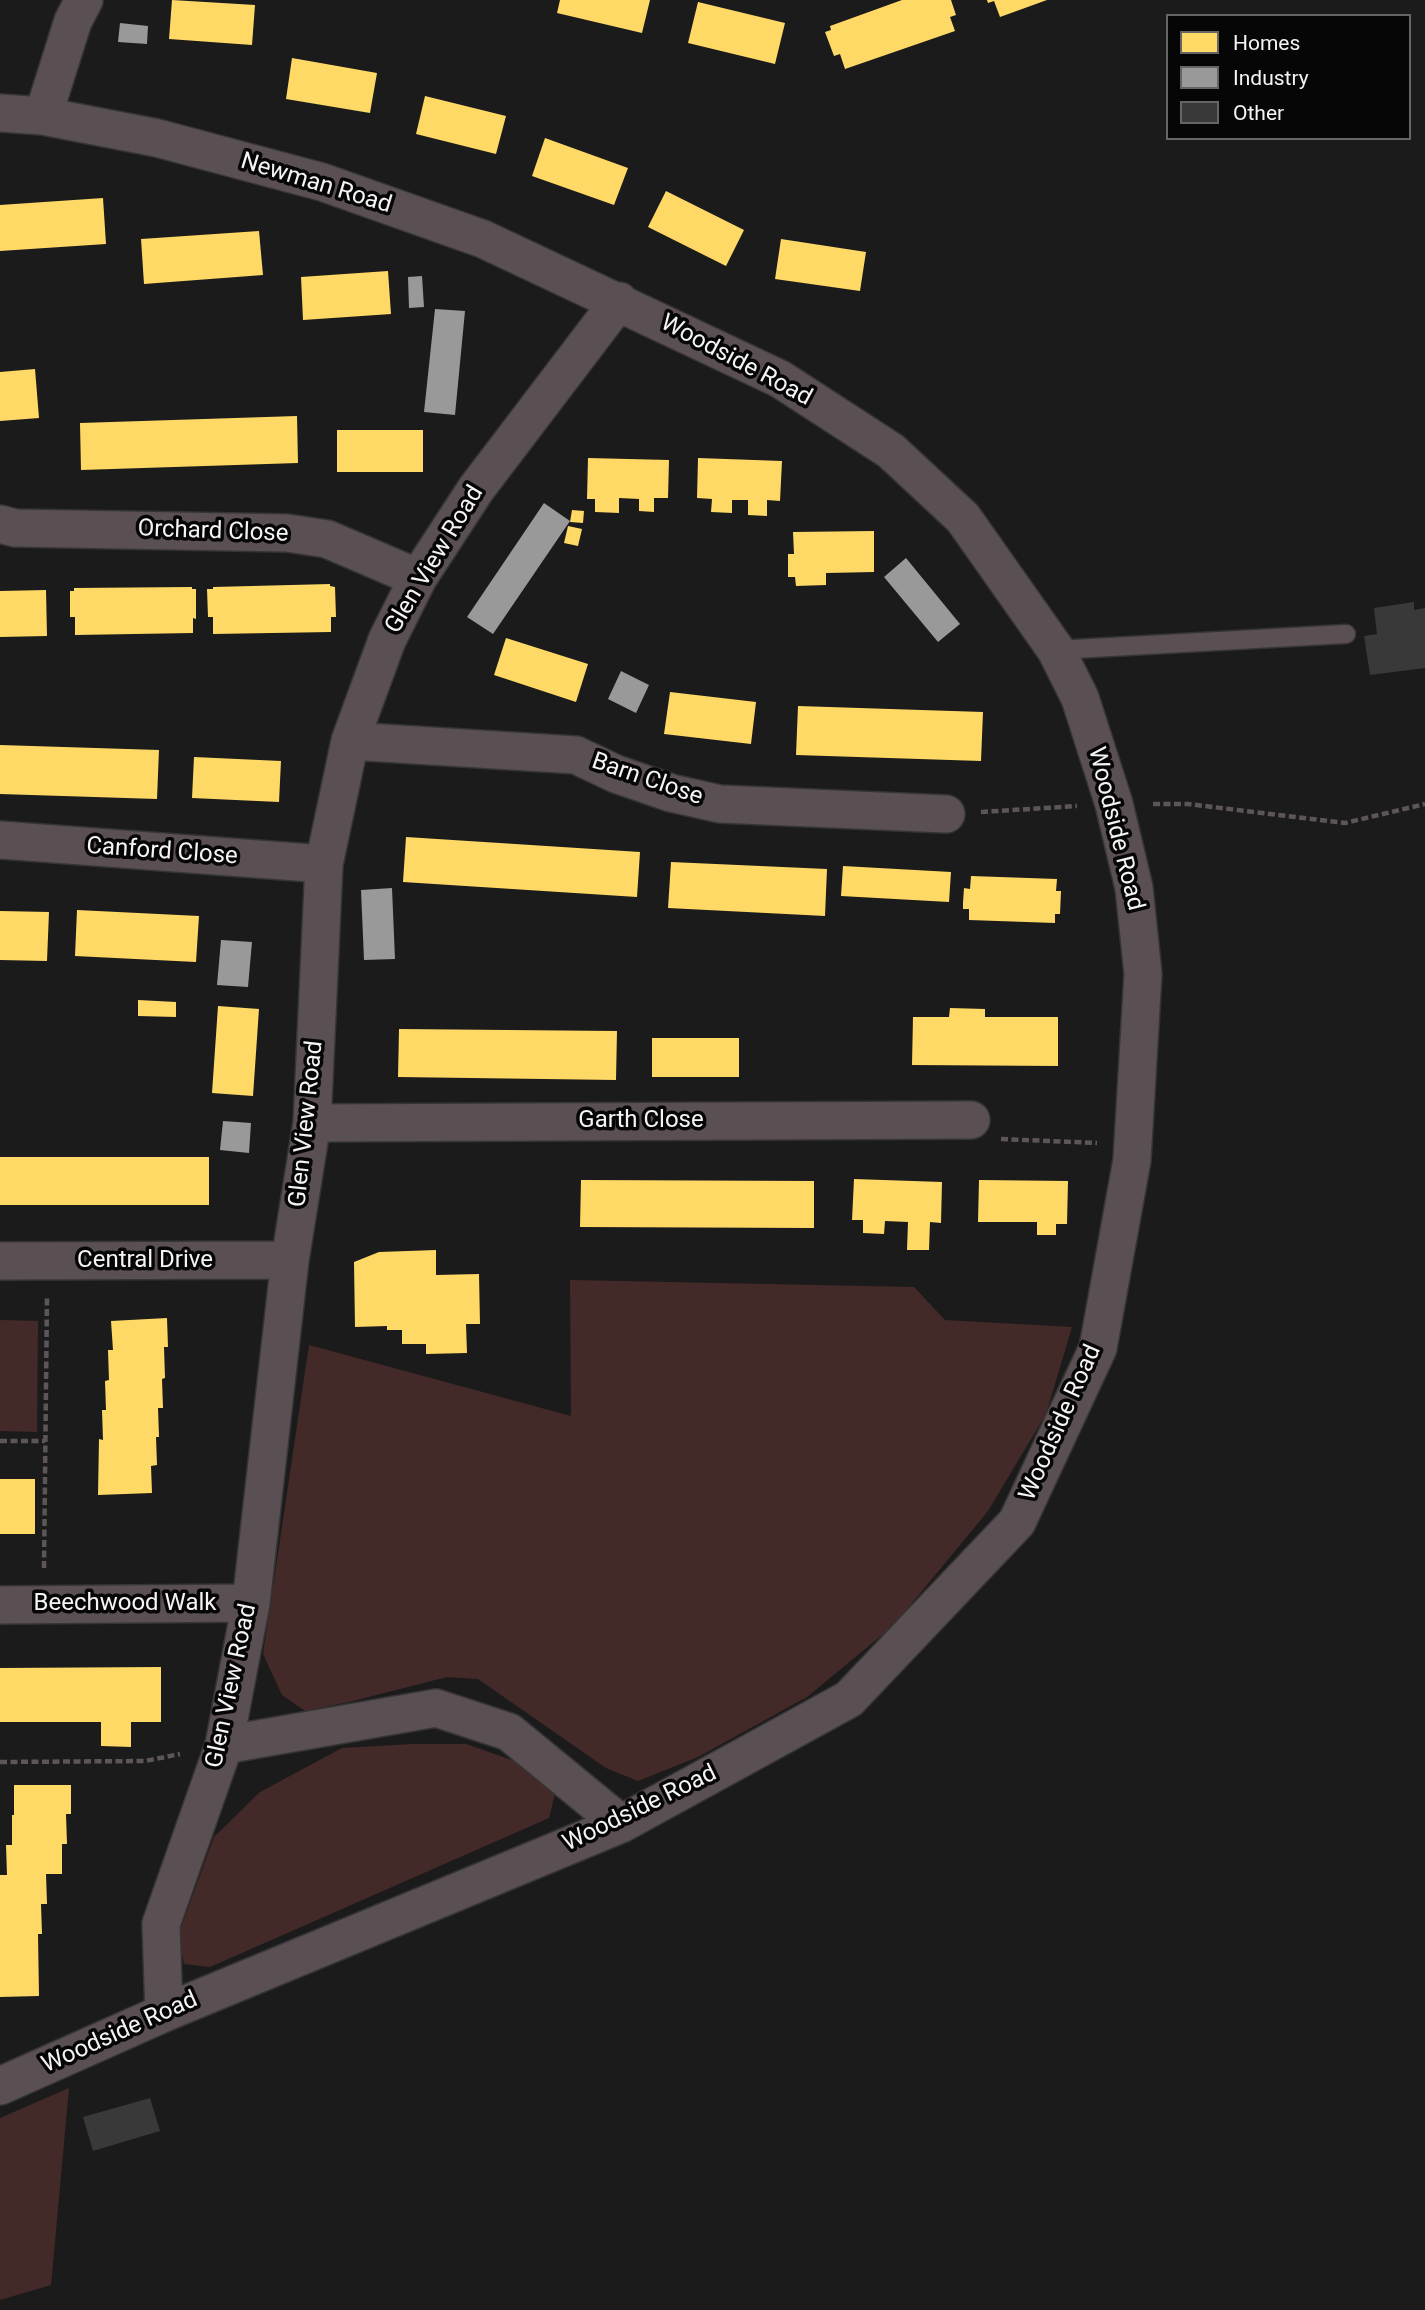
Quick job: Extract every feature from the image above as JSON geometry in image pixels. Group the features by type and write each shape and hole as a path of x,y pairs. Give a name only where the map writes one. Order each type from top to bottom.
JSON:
{"street":[{"path":"43,116 73,21 84,0"},
{"name":"Newman Road","path":"0,113 43,116 157,138 322,181 482,239 619,302"},
{"name":"Glen View Road","path":"164,2013 161,1924 224,1745 251,1603 290,1261 312,1123 324,864 350,741 387,640 418,578 476,489 619,302"},
{"name":"Woodside Road","path":"0,2086 164,2013 621,1824 849,1699 1017,1522 1098,1348 1133,1144 1143,974 1134,888 1114,804 1080,698 1056,650 963,518 891,451 780,379 619,302"},
{"name":"Orchard Close","path":"0,524 15,528 288,533 327,539 418,578"},
{"name":"Barn Close","path":"350,741 576,755 616,774 671,793 720,804 946,814"},
{"name":"Canford Close","path":"0,839 324,864"},
{"name":"Garth Close","path":"312,1123 971,1120"},
{"name":"Central Drive","path":"0,1261 290,1261"},
{"name":"Beechwood Walk","path":"0,1605 251,1603"},
{"path":"224,1745 436,1708 509,1732 621,1824"}],"lane":[{"path":"1056,650 1346,634"}],"path":[{"path":"946,814 1114,804 1188,804 1345,823 1425,804"},
{"path":"971,1120 977,1139 1133,1144"},
{"path":"44,1605 47,1261"},
{"path":"0,1441 45,1441"},
{"path":"0,1762 145,1762 224,1745"}],"shaded area":[{"path":"570,1280 914,1287 945,1320 1072,1327 1046,1414 988,1511 894,1625 807,1697 698,1757 638,1781 606,1768 478,1679 447,1677 305,1711 282,1695 263,1654 309,1345 571,1416"},
{"path":"0,1320 38,1321 37,1432 0,1431"},
{"path":"466,1744 526,1765 555,1794 549,1818 210,1967 184,1964 178,1936 214,1837 260,1792 342,1748"},
{"path":"69,2088 51,2285 0,2300 0,2118"}],"building: Homes":[{"path":"172,0 255,5 252,45 169,39"},
{"path":"560,0 650,0 642,33 557,13"},
{"path":"902,0 951,0 956,15 950,17 955,31 845,69 840,54 834,56 825,32 831,30 830,26"},
{"path":"987,0 1047,0 1000,17 994,1 988,3"},
{"path":"698,2 785,23 775,64 688,43"},
{"path":"292,58 377,73 370,113 286,99"},
{"path":"425,96 506,116 496,154 416,134"},
{"path":"545,138 628,168 614,205 532,176"},
{"path":"666,191 744,230 726,266 648,227"},
{"path":"103,198 106,244 0,251 0,205"},
{"path":"259,231 263,275 144,284 141,239"},
{"path":"781,239 866,252 860,291 775,279"},
{"path":"388,271 391,314 303,320 301,277"},
{"path":"35,369 39,418 0,421 0,372"},
{"path":"297,416 298,463 81,470 80,423"},
{"path":"337,430 423,430 423,472 337,472"},
{"path":"588,458 669,460 668,498 654,498 654,512 639,511 639,499 619,498 619,513 595,512 595,499 587,499"},
{"path":"698,458 782,461 780,501 767,500 767,516 748,515 748,500 732,500 732,513 711,512 712,499 697,498"},
{"path":"572,510 584,511 583,523 570,522"},
{"path":"568,526 582,529 578,546 564,543"},
{"path":"874,531 874,572 826,573 826,585 796,586 795,577 788,577 788,554 794,554 793,532"},
{"path":"330,584 335,587 336,617 331,617 331,632 213,634 213,617 208,617 207,589"},
{"path":"74,588 196,589 193,633 75,635 75,617 70,617 70,591 74,591"},
{"path":"46,590 47,636 0,637 0,591"},
{"path":"506,638 588,664 576,702 494,675"},
{"path":"670,692 756,702 751,744 664,734"},
{"path":"798,706 983,712 981,761 796,755"},
{"path":"0,745 159,750 157,799 0,794"},
{"path":"194,757 281,761 279,802 192,798"},
{"path":"406,837 640,852 637,897 403,882"},
{"path":"671,862 827,869 825,916 668,908"},
{"path":"843,866 951,872 949,902 841,896"},
{"path":"971,876 1057,879 1056,891 1061,891 1060,914 1055,914 1055,923 969,920 969,909 963,909 963,903 964,888 970,889"},
{"path":"77,910 199,916 196,962 75,956"},
{"path":"0,911 49,912 47,961 0,960"},
{"path":"138,1000 176,1002 176,1017 138,1016"},
{"path":"218,1006 259,1009 253,1096 212,1093"},
{"path":"950,1008 985,1009 985,1017 1058,1017 1058,1066 912,1065 913,1017 949,1017"},
{"path":"399,1029 617,1031 616,1080 398,1077"},
{"path":"652,1038 739,1038 739,1077 652,1077"},
{"path":"0,1157 209,1157 209,1205 0,1205"},
{"path":"854,1179 942,1182 941,1223 930,1222 929,1250 907,1250 908,1222 885,1221 884,1234 863,1233 863,1220 852,1220"},
{"path":"581,1180 814,1181 814,1228 580,1227"},
{"path":"979,1180 1068,1181 1067,1224 1056,1224 1056,1235 1037,1235 1037,1222 978,1222"},
{"path":"436,1250 436,1275 479,1274 480,1324 466,1324 467,1353 426,1354 426,1344 402,1344 402,1330 387,1330 387,1326 355,1327 354,1262 379,1252"},
{"path":"167,1318 168,1347 164,1347 165,1378 162,1379 163,1408 158,1408 159,1437 156,1437 157,1465 151,1466 152,1493 98,1495 99,1439 103,1440 102,1410 106,1410 105,1381 109,1380 108,1350 113,1350 111,1321"},
{"path":"0,1479 35,1479 35,1534 0,1534"},
{"path":"161,1667 161,1722 131,1722 131,1747 101,1746 101,1722 0,1722 0,1668"},
{"path":"14,1785 71,1785 71,1814 66,1814 67,1844 62,1844 62,1874 46,1874 47,1904 41,1904 42,1934 38,1934 39,1996 0,1997 0,1875 7,1875 6,1845 12,1845"}],"building: Industry":[{"path":"120,23 148,26 147,44 118,42"},
{"path":"422,276 424,307 409,308 408,277"},
{"path":"435,309 465,311 455,415 424,412"},
{"path":"544,503 570,521 493,634 467,617"},
{"path":"906,558 960,624 938,642 884,577"},
{"path":"621,671 649,685 636,713 608,699"},
{"path":"392,888 395,959 364,960 361,890"},
{"path":"221,940 252,942 248,987 217,985"},
{"path":"223,1121 251,1123 249,1153 220,1150"}],"building: Other":[{"path":"1414,602 1414,610 1425,608 1425,668 1370,675 1364,636 1377,634 1374,608"},
{"path":"150,2098 160,2131 93,2151 83,2117"}]}
